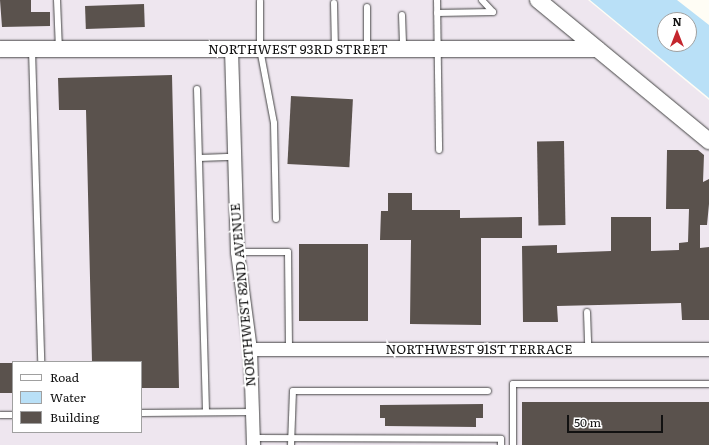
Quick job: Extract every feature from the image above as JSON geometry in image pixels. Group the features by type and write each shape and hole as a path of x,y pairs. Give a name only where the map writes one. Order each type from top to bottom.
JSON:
{"street":[{"path":"538,0 709,141"},
{"name":"NORTHWEST 93RD STREET","path":"0,49 597,49"},
{"name":"NORTHWEST 82ND AVENUE","path":"231,49 237,252 250,349 253,442"},
{"name":"NORTHWEST 91ST TERRACE","path":"250,349 709,349"}],"lane":[{"path":"57,0 60,49"},
{"path":"437,0 439,150"},
{"path":"437,13 493,12 482,0"},
{"path":"260,1 260,49 274,123 276,219"},
{"path":"334,3 335,49"},
{"path":"367,7 367,49"},
{"path":"402,15 402,49"},
{"path":"32,49 40,361"},
{"path":"197,89 206,412"},
{"path":"199,158 234,157"},
{"path":"237,252 288,252 289,349"},
{"path":"587,312 588,349"},
{"path":"513,445 513,384 709,384"},
{"path":"290,442 293,391 488,391"},
{"path":"142,413 252,412"},
{"path":"0,415 12,415"},
{"path":"253,442 501,439 501,445"}],"shaded area":[{"path":"0,0 588,0 709,100 709,445 0,445"}],"water":[{"path":"590,0 677,0 692,12 657,12 657,52 697,52 697,16 709,25 709,98"}],"building":[{"path":"0,0 31,0 31,12 50,12 50,26 2,27"},
{"path":"144,4 145,27 86,29 85,6"},
{"path":"172,75 179,388 142,388 142,361 92,361 86,110 59,110 58,78"},
{"path":"291,96 353,99 349,167 287,164"},
{"path":"537,141 564,141 565,225 538,225"},
{"path":"667,150 698,150 704,155 703,182 709,179 709,204 707,225 700,225 700,248 709,247 709,320 682,320 681,303 557,306 558,322 523,322 522,246 557,245 557,253 611,251 611,217 651,217 651,251 679,250 679,243 688,242 689,209 666,209"},
{"path":"388,193 412,193 412,210 460,210 460,218 522,217 522,238 481,238 481,325 410,324 411,240 380,240 381,211 388,211"},
{"path":"299,244 368,244 368,321 299,321"},
{"path":"0,363 12,363 12,393 0,393"},
{"path":"522,402 709,402 709,445 522,445"},
{"path":"483,404 483,418 476,418 476,427 385,426 385,418 380,418 380,405"}]}
